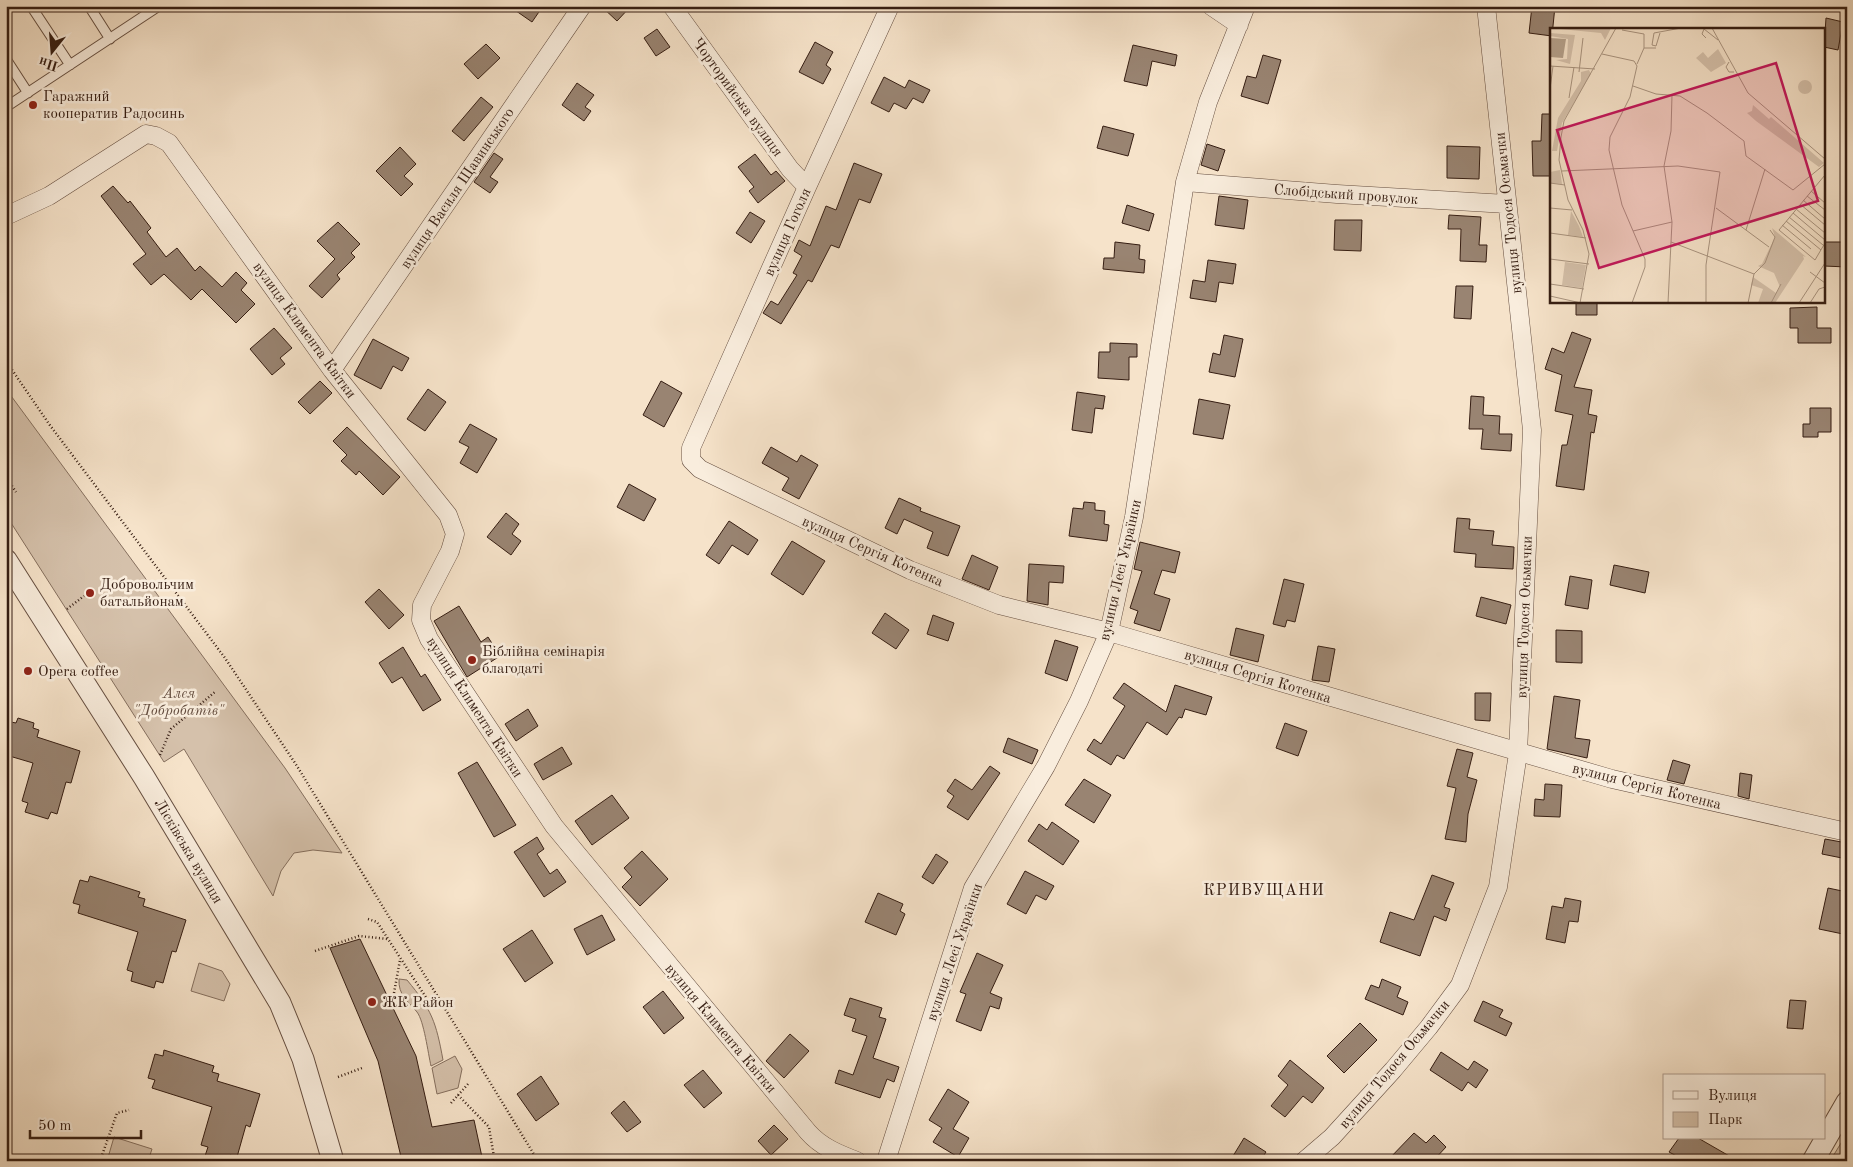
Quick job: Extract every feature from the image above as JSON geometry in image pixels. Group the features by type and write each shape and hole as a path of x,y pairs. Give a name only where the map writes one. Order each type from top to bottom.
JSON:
{"street":[{"name":"вулиця Василя Щавинського","path":"332,370 582,6"},
{"name":"Чорторийська вулиця","path":"672,6 790,169 807,187"},
{"name":"вулиця Гоголя","path":"691,460 691,448 890,6"},
{"path":"1211,6 1239,25"},
{"name":"вулиця Лесі Українки","path":"886,1161 973,888 1046,766 1079,701 1109,632 1134,517 1185,182 1208,102 1246,6"},
{"name":"вулиця Тодося Осьмачки","path":"1304,1161 1332,1137 1393,1070 1429,1027 1460,985 1498,887 1518,753 1532,430 1486,6"},
{"name":"вулиця Климента Квітки","path":"6,216 49,196 146,134 156,136 169,143 332,370 448,515 455,534 450,551 422,605 421,620 429,640 554,826 816,1141 840,1155 857,1161"},
{"name":"Слобідський провулок","path":"1185,182 1337,194 1507,204"},
{"name":"вулиця Сергія Котенка","path":"691,460 700,469 910,570 999,606 1109,632 1518,753 1675,795 1847,832"},
{"name":"Лісківська вулиця","path":"6,560 144,777 280,1003 303,1059 333,1161"},
{"path":"1826,1138 1847,1102"},
{"path":"1813,1161 1825,1140"}],"lane":[{"path":"31,6 70,65"},
{"path":"89,6 110,38"},
{"path":"6,107 110,38 144,10 159,6"},
{"path":"6,59 28,93"}],"path":[{"path":"6,361 49,424 225,658 297,766 538,1161"},
{"path":"6,477 16,492"},
{"path":"67,609 84,596"},
{"path":"160,755 171,730 216,691"},
{"path":"368,919 377,922 427,999 426,1004"},
{"path":"314,951 359,936 388,939"},
{"path":"394,993 400,958"},
{"path":"338,1076 362,1068"},
{"path":"451,1102 468,1084"},
{"path":"458,1095 489,1127 494,1156 469,1161"},
{"path":"100,1161 117,1113 129,1110"}],"green space":[{"name":"Алея \"Добробатів\"","path":"6,389 285,768 342,853 313,850 294,853 281,871 273,896 184,749 164,762 6,515"},
{"path":"199,963 222,971 230,984 224,1001 191,991"},
{"path":"399,979 407,980 428,1008 432,1017 443,1060 431,1066 422,1022 417,1012 402,994"},
{"path":"455,1056 462,1069 458,1088 437,1094 432,1068"},
{"path":"1847,1133 1847,1161 1830,1161 1846,1135"},
{"path":"114,1137 152,1149 148,1161 107,1161"}],"building":[{"path":"509,6 543,6 532,22"},
{"path":"601,6 631,6 617,21"},
{"path":"1532,6 1555,6 1550,36 1529,33"},
{"path":"1826,18 1843,22 1838,50 1826,47"},
{"path":"657,29 670,47 656,56 644,38"},
{"path":"815,42 833,52 826,65 831,69 823,84 799,72"},
{"path":"486,44 500,58 478,79 464,64"},
{"path":"1133,45 1177,55 1175,66 1152,61 1147,86 1124,81"},
{"path":"1263,55 1281,60 1268,104 1241,96 1247,76 1256,78"},
{"path":"884,77 905,88 909,80 930,90 923,103 913,98 906,109 894,103 889,112 871,103"},
{"path":"577,83 594,95 585,107 591,111 584,121 562,105"},
{"path":"481,97 493,107 464,141 452,131"},
{"path":"1542,114 1550,114 1550,176 1533,176 1532,141 1541,141"},
{"path":"1103,126 1134,134 1128,156 1097,148"},
{"path":"1207,144 1225,150 1218,171 1201,165"},
{"path":"1447,146 1480,147 1479,179 1447,178"},
{"path":"400,147 416,164 404,176 413,184 401,196 376,171"},
{"path":"494,153 503,159 490,177 498,182 490,193 474,182"},
{"path":"755,154 771,175 776,171 785,181 758,203 749,191 754,187 738,167"},
{"path":"854,163 882,174 870,203 859,199 839,248 831,245 812,282 808,280 781,324 763,313 771,301 778,305 797,275 793,273 802,256 794,251 799,240 810,246 826,206 836,210"},
{"path":"113,186 128,203 130,201 151,228 147,232 166,257 177,248 195,271 200,266 222,287 236,272 247,283 241,290 255,304 236,323 202,289 191,300 164,274 151,285 133,264 146,254 101,196"},
{"path":"1219,196 1248,200 1244,229 1215,225"},
{"path":"1127,205 1154,214 1149,231 1122,223"},
{"path":"750,212 765,221 751,243 736,233"},
{"path":"1449,215 1481,217 1479,245 1487,245 1486,262 1460,261 1461,229 1448,229"},
{"path":"1335,220 1362,220 1361,251 1334,250"},
{"path":"338,222 360,244 351,253 355,257 337,275 340,279 322,298 309,286 335,259 317,241"},
{"path":"1115,242 1140,245 1139,259 1145,260 1144,273 1103,269 1104,258 1114,258"},
{"path":"1826,242 1847,242 1847,267 1826,266"},
{"path":"1208,260 1236,264 1233,284 1219,282 1216,302 1190,298 1193,280 1205,282"},
{"path":"1456,286 1473,286 1471,319 1454,318"},
{"path":"1576,302 1597,302 1597,315 1576,315"},
{"path":"1817,307 1817,328 1831,328 1831,343 1798,343 1798,328 1790,328 1790,308"},
{"path":"274,328 292,348 280,358 285,364 272,375 250,349"},
{"path":"1572,332 1591,339 1574,387 1592,390 1588,414 1597,416 1594,433 1591,432 1584,490 1556,486 1562,445 1567,445 1573,415 1555,411 1562,375 1545,369 1552,348 1564,353"},
{"path":"1224,335 1243,339 1235,377 1209,372 1213,353 1220,355"},
{"path":"373,339 409,358 402,371 393,366 381,389 354,375"},
{"path":"1110,343 1137,344 1137,357 1129,357 1129,380 1098,378 1099,352 1110,352"},
{"path":"320,381 332,393 310,414 298,402"},
{"path":"661,381 682,393 664,427 643,415"},
{"path":"428,389 446,402 425,431 407,419"},
{"path":"1077,392 1105,396 1103,409 1095,408 1092,433 1072,430"},
{"path":"1471,396 1484,397 1483,415 1500,416 1499,434 1512,434 1511,451 1481,449 1483,429 1469,429"},
{"path":"1199,399 1230,405 1223,439 1193,434"},
{"path":"1810,408 1831,408 1831,432 1818,432 1818,437 1803,437 1803,424 1810,424"},
{"path":"470,424 497,439 477,473 460,463 469,447 459,442"},
{"path":"347,427 400,477 383,495 359,471 356,475 341,461 347,455 333,441"},
{"path":"771,447 797,462 801,455 818,465 799,499 782,490 789,478 762,463"},
{"path":"629,484 656,499 644,521 617,507"},
{"path":"899,498 921,508 920,511 960,526 948,556 927,548 933,532 904,519 897,534 885,528"},
{"path":"1084,502 1095,503 1095,510 1105,511 1104,524 1109,525 1107,541 1069,536 1073,508 1083,509"},
{"path":"506,513 519,524 512,534 521,541 511,555 487,537"},
{"path":"1457,518 1470,519 1469,529 1494,531 1492,545 1514,547 1513,569 1475,567 1476,554 1454,552"},
{"path":"729,521 758,540 748,555 732,545 719,564 706,555"},
{"path":"792,541 825,561 803,595 771,574"},
{"path":"1140,542 1180,552 1175,573 1162,570 1154,594 1170,599 1160,631 1134,623 1138,611 1130,608 1142,571 1134,569"},
{"path":"972,555 998,567 989,590 962,579"},
{"path":"1029,564 1064,566 1063,583 1049,582 1048,605 1027,601"},
{"path":"1614,565 1649,572 1645,593 1610,585"},
{"path":"1570,576 1592,580 1588,609 1565,605"},
{"path":"1284,579 1304,584 1295,622 1287,620 1285,627 1273,624"},
{"path":"379,589 404,615 389,629 365,602"},
{"path":"1481,597 1511,605 1506,624 1476,616"},
{"path":"459,606 481,642 488,637 500,656 467,677 434,621"},
{"path":"885,613 909,630 896,649 872,633"},
{"path":"933,615 954,623 948,641 927,634"},
{"path":"1236,628 1264,635 1258,662 1230,655"},
{"path":"1556,630 1582,631 1582,663 1556,662"},
{"path":"1055,640 1078,647 1067,681 1045,673"},
{"path":"1318,646 1335,649 1329,682 1312,680"},
{"path":"403,647 421,677 425,674 441,700 423,711 402,677 392,683 379,663"},
{"path":"1124,683 1166,712 1175,685 1212,697 1206,715 1185,709 1182,718 1179,717 1167,735 1147,722 1124,759 1117,755 1111,765 1087,750 1094,739 1101,744 1125,706 1113,698"},
{"path":"1475,693 1491,693 1490,721 1475,720"},
{"path":"1554,696 1580,700 1575,738 1590,740 1587,758 1547,749"},
{"path":"528,709 538,726 516,741 505,724"},
{"path":"18,718 34,723 33,728 39,730 37,737 80,751 71,783 66,782 57,814 51,812 48,819 25,812 28,803 22,801 33,763 6,755 6,721 16,723"},
{"path":"1285,723 1307,731 1298,756 1276,748"},
{"path":"1008,738 1038,750 1032,764 1003,752"},
{"path":"562,747 572,764 543,780 534,764"},
{"path":"1457,749 1473,753 1467,777 1477,780 1468,814 1466,842 1445,839 1456,788 1447,786"},
{"path":"1673,760 1690,765 1684,784 1667,780"},
{"path":"477,762 516,825 494,837 458,773"},
{"path":"990,766 1000,773 968,820 947,807 954,796 947,791 955,779 972,790"},
{"path":"1740,773 1752,775 1749,799 1738,796"},
{"path":"1084,779 1111,795 1094,823 1065,805"},
{"path":"1545,784 1562,785 1560,817 1534,816 1535,799 1544,800"},
{"path":"612,795 629,818 592,845 575,821"},
{"path":"1052,822 1079,841 1063,865 1028,841 1039,824 1047,830"},
{"path":"537,837 544,849 537,854 550,874 557,869 566,882 544,897 514,852"},
{"path":"1825,839 1847,843 1847,859 1822,854"},
{"path":"642,851 668,879 640,906 622,887 632,877 624,868"},
{"path":"936,854 948,862 933,884 922,877"},
{"path":"1025,871 1054,886 1046,900 1036,895 1026,914 1007,904"},
{"path":"1432,875 1454,883 1444,907 1450,909 1446,921 1434,916 1420,956 1380,942 1390,912 1414,920"},
{"path":"90,876 140,892 138,897 145,899 143,906 186,920 176,952 172,951 163,983 156,981 154,988 131,981 133,972 127,970 138,932 78,913 80,905 73,903 80,880 88,882"},
{"path":"1828,888 1847,892 1847,917 1843,934 1819,929"},
{"path":"878,893 903,904 900,911 905,914 896,935 865,922"},
{"path":"1565,898 1581,901 1578,922 1569,921 1565,943 1546,939 1552,906 1563,908"},
{"path":"602,915 615,940 587,955 574,929"},
{"path":"532,930 553,963 525,982 503,949"},
{"name":"ЖК Район","path":"360,939 416,1056 432,1127 474,1120 482,1157 459,1161 402,1161 378,1061 330,948"},
{"path":"977,953 1003,965 990,993 1002,998 999,1009 990,1006 981,1031 956,1021 966,994 960,992"},
{"path":"1382,979 1401,987 1397,997 1408,1002 1403,1015 1365,999 1371,985 1379,988"},
{"path":"663,991 684,1018 664,1034 643,1007"},
{"path":"850,998 882,1008 879,1017 886,1019 873,1058 899,1067 894,1082 887,1079 880,1098 835,1083 839,1070 853,1075 867,1036 852,1031 856,1019 844,1015"},
{"path":"1790,1000 1806,1001 1803,1029 1787,1028"},
{"path":"1483,1001 1503,1010 1499,1017 1512,1023 1506,1036 1474,1021"},
{"path":"1360,1023 1377,1040 1344,1073 1327,1056"},
{"path":"790,1034 809,1051 784,1078 766,1061"},
{"path":"164,1050 214,1066 212,1072 219,1074 217,1081 260,1094 250,1127 246,1125 237,1157 230,1155 229,1161 222,1161 205,1156 208,1147 201,1145 212,1107 152,1088 155,1080 148,1078 155,1054 163,1056"},
{"path":"1441,1052 1468,1070 1474,1061 1488,1070 1476,1088 1468,1082 1462,1091 1430,1070"},
{"path":"1290,1060 1324,1088 1312,1103 1303,1096 1285,1117 1271,1106 1288,1085 1278,1076"},
{"path":"703,1070 722,1093 704,1108 684,1085"},
{"path":"541,1076 559,1104 536,1121 517,1094"},
{"path":"948,1089 969,1102 953,1129 969,1138 958,1157 933,1142 942,1128 929,1120"},
{"path":"624,1101 641,1122 627,1132 611,1113"},
{"path":"774,1125 788,1139 771,1155 758,1141"},
{"path":"1414,1133 1426,1143 1434,1135 1446,1147 1433,1161 1425,1161 1418,1155 1413,1161 1387,1161"},
{"path":"1244,1138 1266,1152 1260,1161 1230,1161"},
{"path":"1678,1140 1701,1140 1738,1161 1686,1161 1669,1152"}],"place":[{"name":"Гаражний кооператив Радосинь","path":"33,105"},
{"name":"Добровольчим батальйонам","path":"90,593"},
{"name":"Біблійна семінарія благодаті","path":"472,660"},
{"name":"Opera coffee","path":"28,671"},
{"name":"ЖК Район","path":"372,1002"}],"district":[{"name":"КРИВУЩАНИ","path":"1264,889"}]}
